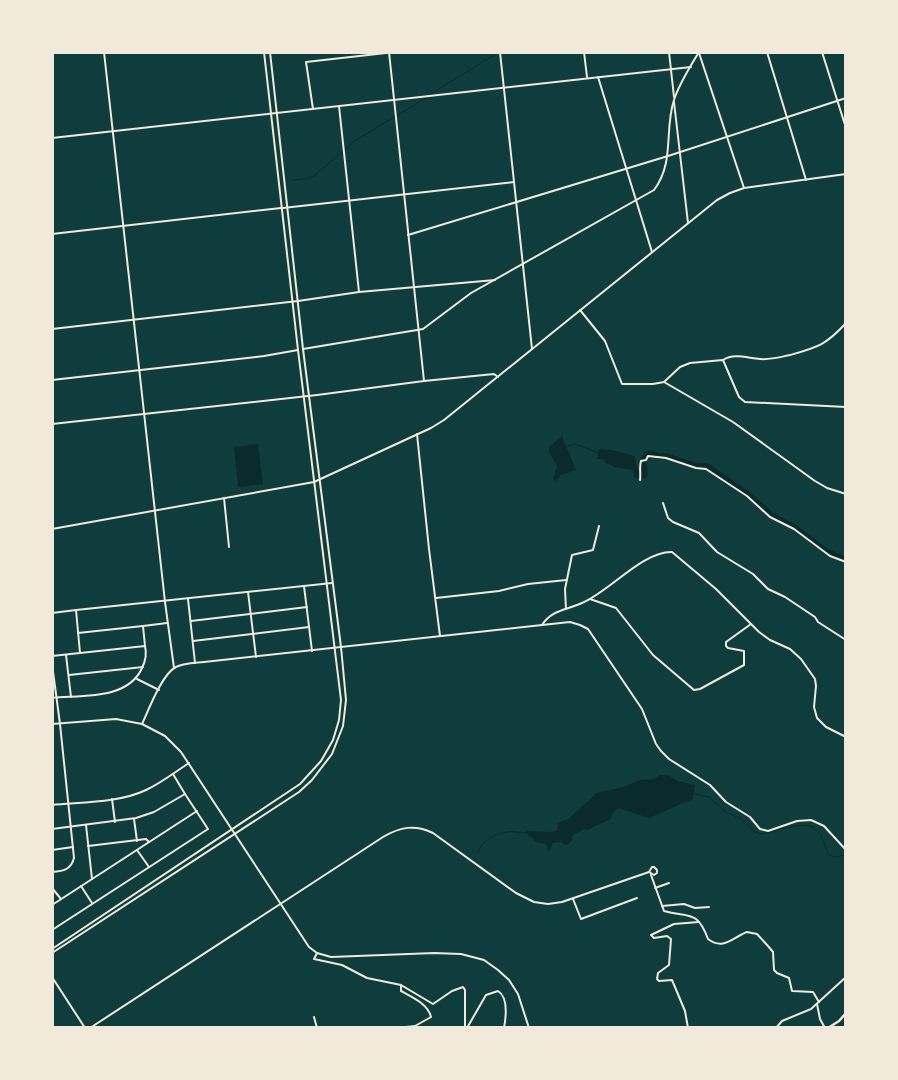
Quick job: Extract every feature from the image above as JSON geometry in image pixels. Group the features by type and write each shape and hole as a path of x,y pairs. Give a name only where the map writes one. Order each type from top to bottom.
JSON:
{"main road":[{"path":"827,1028 839,1021 846,1012"}],"street":[{"path":"104,52 174,668"},
{"path":"52,949 300,784 314,771 327,752 337,727 340,710 335,648 292,302 283,208 264,52"},
{"path":"52,953 299,792 333,755 342,730 346,710 341,647 303,349 270,52"},
{"path":"313,109 306,62 395,52"},
{"path":"584,52 587,78"},
{"path":"669,52 688,223"},
{"path":"303,349 419,330 428,326 471,294 654,190 660,182 668,156 674,100 699,52"},
{"path":"699,52 744,188"},
{"path":"767,52 806,180"},
{"path":"822,52 846,128"},
{"path":"389,53 424,381"},
{"path":"500,53 532,349"},
{"path":"52,138 691,67"},
{"path":"598,77 635,202 652,252"},
{"path":"408,235 668,156 846,98"},
{"path":"339,106 359,292"},
{"path":"52,529 319,480 444,420 717,200 744,188 846,174"},
{"path":"52,234 514,182"},
{"path":"52,329 292,302 359,292 496,280"},
{"path":"580,310 605,341 622,384 664,382 733,422 815,481 827,488 846,494"},
{"path":"664,382 680,367 690,363 722,360 738,356 768,359 811,350 834,336 846,323"},
{"path":"52,380 264,356 298,350"},
{"path":"722,360 739,397 745,402 846,407"},
{"path":"52,424 309,396 424,381 494,374 498,377"},
{"path":"417,434 428,549 440,636"},
{"path":"640,480 641,473 639,468 641,461 650,455 706,469 747,496 770,517 794,529 830,556 846,562"},
{"path":"224,498 229,546"},
{"path":"663,503 668,518 673,522 699,533 717,552 753,574 768,589 785,597 846,640"},
{"path":"566,609 564,592 573,554 593,550 599,526"},
{"path":"542,625 548,616 590,600 612,586 632,568 651,558 670,552 676,554 716,589 751,624 770,640 790,649 806,665 815,679 814,707 817,718 826,727 846,737"},
{"path":"436,598 499,591 528,584 566,580"},
{"path":"52,613 332,583"},
{"path":"304,586 312,651"},
{"path":"248,592 256,657"},
{"path":"188,599 195,664"},
{"path":"590,600 616,608 653,654 691,689 695,690 744,665 744,651 728,648 726,642 751,624"},
{"path":"190,621 307,608"},
{"path":"76,610 80,653"},
{"path":"142,724 168,674 174,668 182,665 570,622 588,629 642,708 656,744 664,755 710,785 726,802 750,817 760,829 768,831 797,821 812,820 824,826 846,850"},
{"path":"78,633 168,623"},
{"path":"52,698 118,691 132,684 143,667 147,656 143,626"},
{"path":"193,641 309,628"},
{"path":"52,656 145,646"},
{"path":"66,655 71,697"},
{"path":"52,664 74,858 72,865 66,870 52,872"},
{"path":"69,675 143,667"},
{"path":"137,678 159,690"},
{"path":"52,724 116,719 142,724 172,742 189,763 309,947 317,953 331,957 434,953 461,954 484,960 509,980 518,994 529,1028"},
{"path":"52,805 131,796 146,790 189,763"},
{"path":"52,930 208,829 173,774"},
{"path":"52,829 134,819 154,812 185,794"},
{"path":"112,799 116,822"},
{"path":"52,904 197,812"},
{"path":"134,819 137,841"},
{"path":"86,825 92,879"},
{"path":"90,1028 383,837 398,829 411,827 421,828 433,833 512,891 528,900 548,904 573,899 650,874 665,911 690,916 700,922 708,940 715,943 728,943 747,932 757,934 772,951 774,970 789,978 792,991 813,992 818,1003 820,1019 827,1028"},
{"path":"88,846 146,839 150,842"},
{"path":"52,850 73,847"},
{"path":"137,850 149,867"},
{"path":"655,888 669,883"},
{"path":"81,886 93,904"},
{"path":"52,888 61,899"},
{"path":"573,899 581,919 637,898"},
{"path":"662,906 684,904 695,908 709,907"},
{"path":"688,1028 685,1011 672,980 659,981 657,979 658,973 669,964 671,939 667,936 654,938 651,935 674,924 700,922"},
{"path":"317,953 314,960 342,965 367,978 401,985 433,1004 452,991 463,987 465,990 466,1028"},
{"path":"52,977 85,1028"},
{"path":"776,1028 782,1021 805,1012 818,1003 846,977"},
{"path":"397,1028 415,1026 431,1017 422,1005 401,991 401,985"},
{"path":"466,1028 486,995 498,991 503,996 506,1018 504,1028"},
{"path":"314,1017 317,1028"}],"water":[{"path":"562,436 576,470 562,475 555,481 553,479 557,466 549,452 549,447"},
{"path":"258,444 263,484 238,487 234,447"},
{"path":"599,449 612,450 634,456 639,478 633,476 635,474 633,470 614,467 602,459 597,459"},
{"path":"660,775 670,776 677,781 695,785 693,799 649,818 618,808 612,814 611,819 587,830 584,829 572,836 572,840 568,845 561,842 553,843 549,853 546,844 536,842 528,834 524,833 527,831 557,831 558,823 568,819 597,793 623,787 640,780 654,779"}],"waterway":[{"path":"429,95 499,52"},
{"path":"293,180 314,176 356,140 426,98"},
{"path":"565,447 575,444 599,453"},
{"path":"637,472 637,475 645,476 644,458 649,453 667,456 697,466 707,466 745,492 772,515 794,527 826,551 846,560"},
{"path":"695,794 709,797 727,813 740,818 755,832 762,834 784,828 803,825 811,826 821,836 829,855 834,857 846,855"},
{"path":"477,853 486,841 497,834 510,832 524,833"}]}
